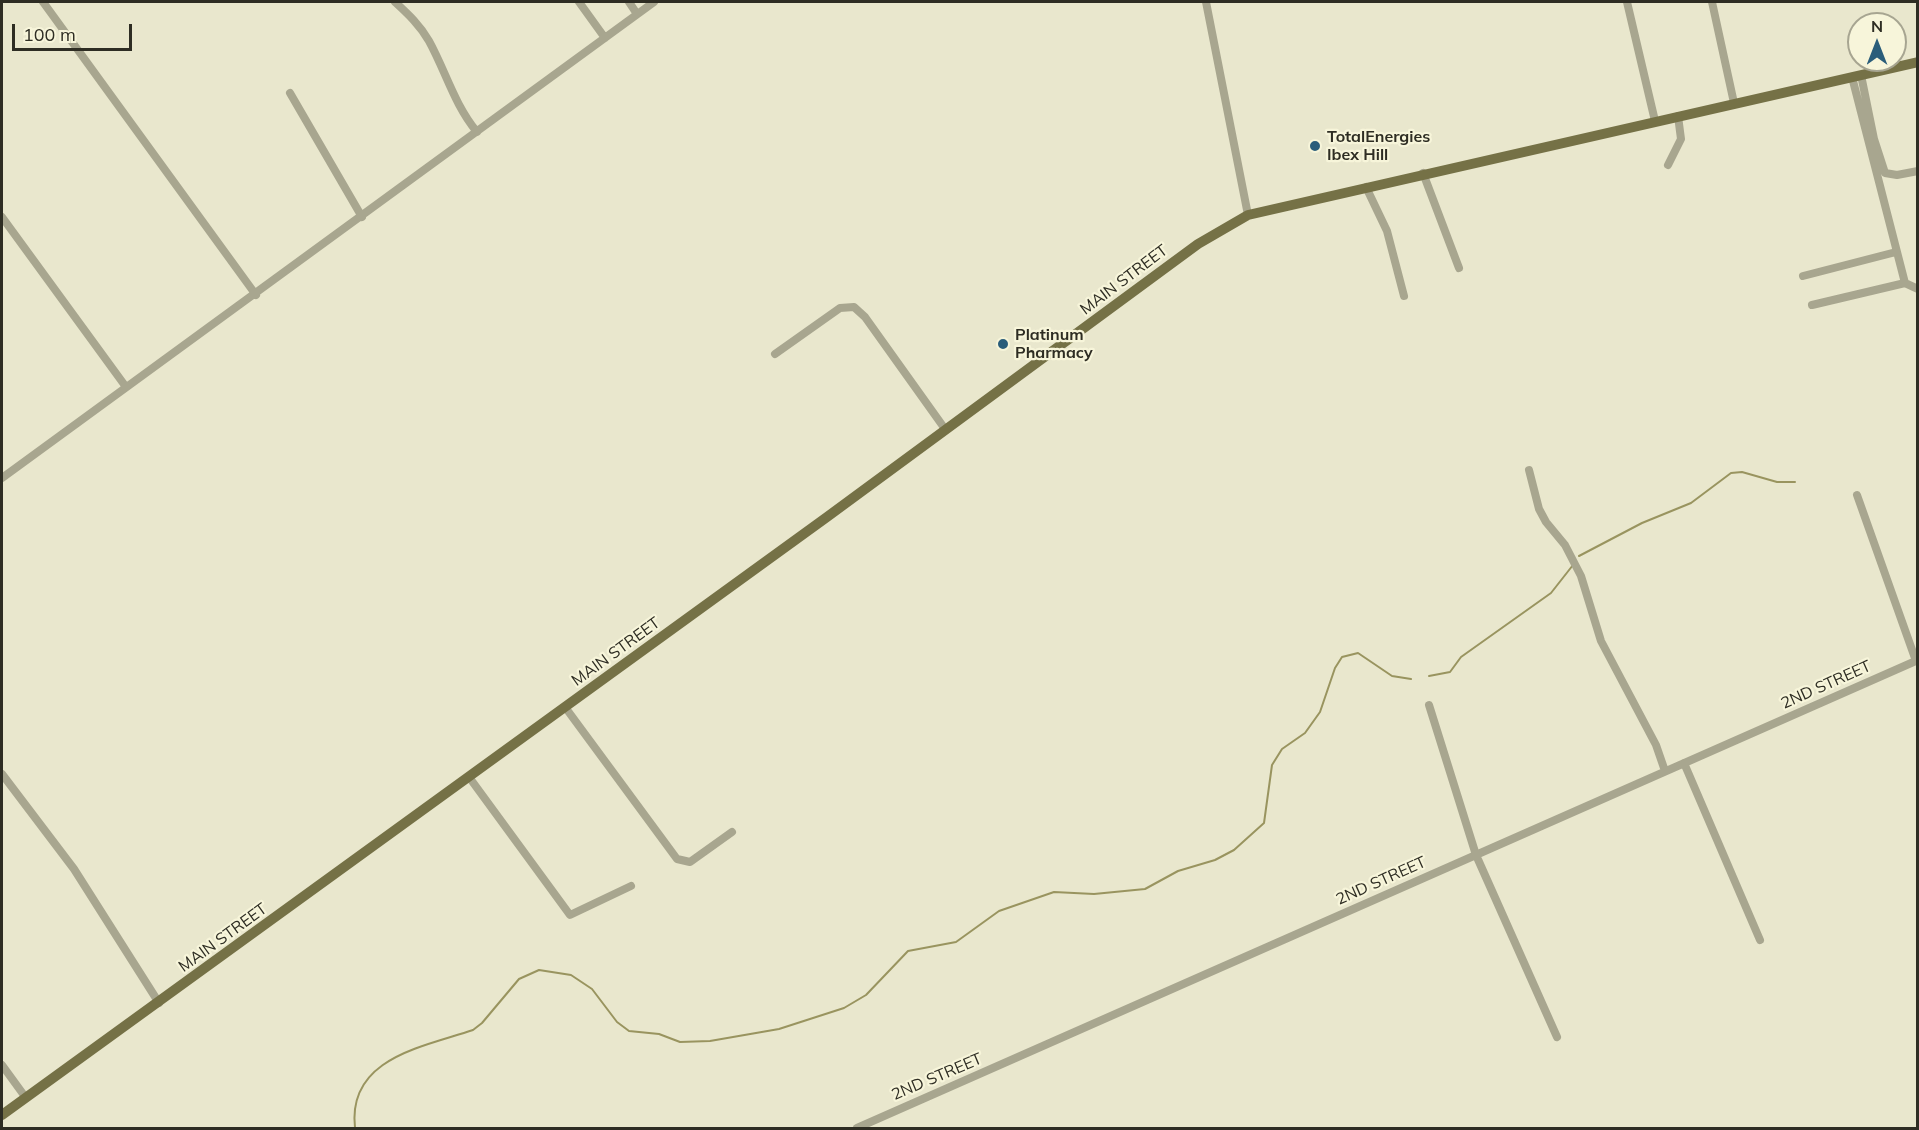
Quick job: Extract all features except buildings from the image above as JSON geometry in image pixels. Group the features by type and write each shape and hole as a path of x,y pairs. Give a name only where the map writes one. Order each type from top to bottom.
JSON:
{"main road":[{"name":"MAIN STREET","path":"2,1115 159,1003 1198,244 1248,215 1917,62"}],"street":[{"path":"43,2 256,295"},
{"path":"395,2 416,21 429,40 455,100 477,132"},
{"path":"579,2 606,38"},
{"path":"628,2 637,14"},
{"path":"2,478 256,295 654,2"},
{"path":"1206,2 1248,215"},
{"path":"1627,2 1655,122"},
{"path":"1712,2 1734,103"},
{"path":"1856,76 1885,174 1897,175 1917,171"},
{"path":"1856,76 1905,283"},
{"path":"290,93 362,217"},
{"path":"1668,165 1681,139 1678,116"},
{"path":"1424,174 1460,268"},
{"path":"1366,187 1387,231 1404,296"},
{"path":"2,217 126,387"},
{"path":"1803,276 1896,252"},
{"path":"1812,305 1905,283 1917,289"},
{"path":"775,354 840,309 854,307 865,317 945,429"},
{"path":"1529,470 1539,509 1546,522 1565,545 1581,576 1601,641 1656,745 1665,771"},
{"path":"1857,495 1917,661"},
{"name":"2ND STREET","path":"857,1128 1917,661"},
{"path":"1429,705 1476,855 1557,1037"},
{"path":"565,707 677,859 690,862 732,832"},
{"path":"1684,763 1760,940"},
{"path":"2,774 74,869 159,1003"},
{"path":"469,777 570,915 631,886"},
{"path":"2,1065 26,1098"}],"waterway":[{"path":"1579,556 1642,523 1691,503 1731,473 1742,472 1777,482 1795,482"},
{"path":"1429,676 1450,672 1461,657 1551,593 1573,565"},
{"path":"355,1128 356,1104 363,1086 376,1071 392,1059 412,1050 473,1030 482,1023 519,979 539,970 571,975 592,989 617,1022 629,1031 659,1034 680,1042 710,1041 779,1029 844,1008 866,995 908,951 956,942 999,911 1054,892 1094,894 1145,889 1178,871 1215,860 1234,850 1264,823 1272,765 1282,749 1305,733 1320,712 1335,668 1342,657 1358,653 1392,676 1411,679"}],"place":[{"name":"TotalEnergies Ibex Hill","path":"1315,146"},
{"name":"Platinum Pharmacy","path":"1003,344"}]}
